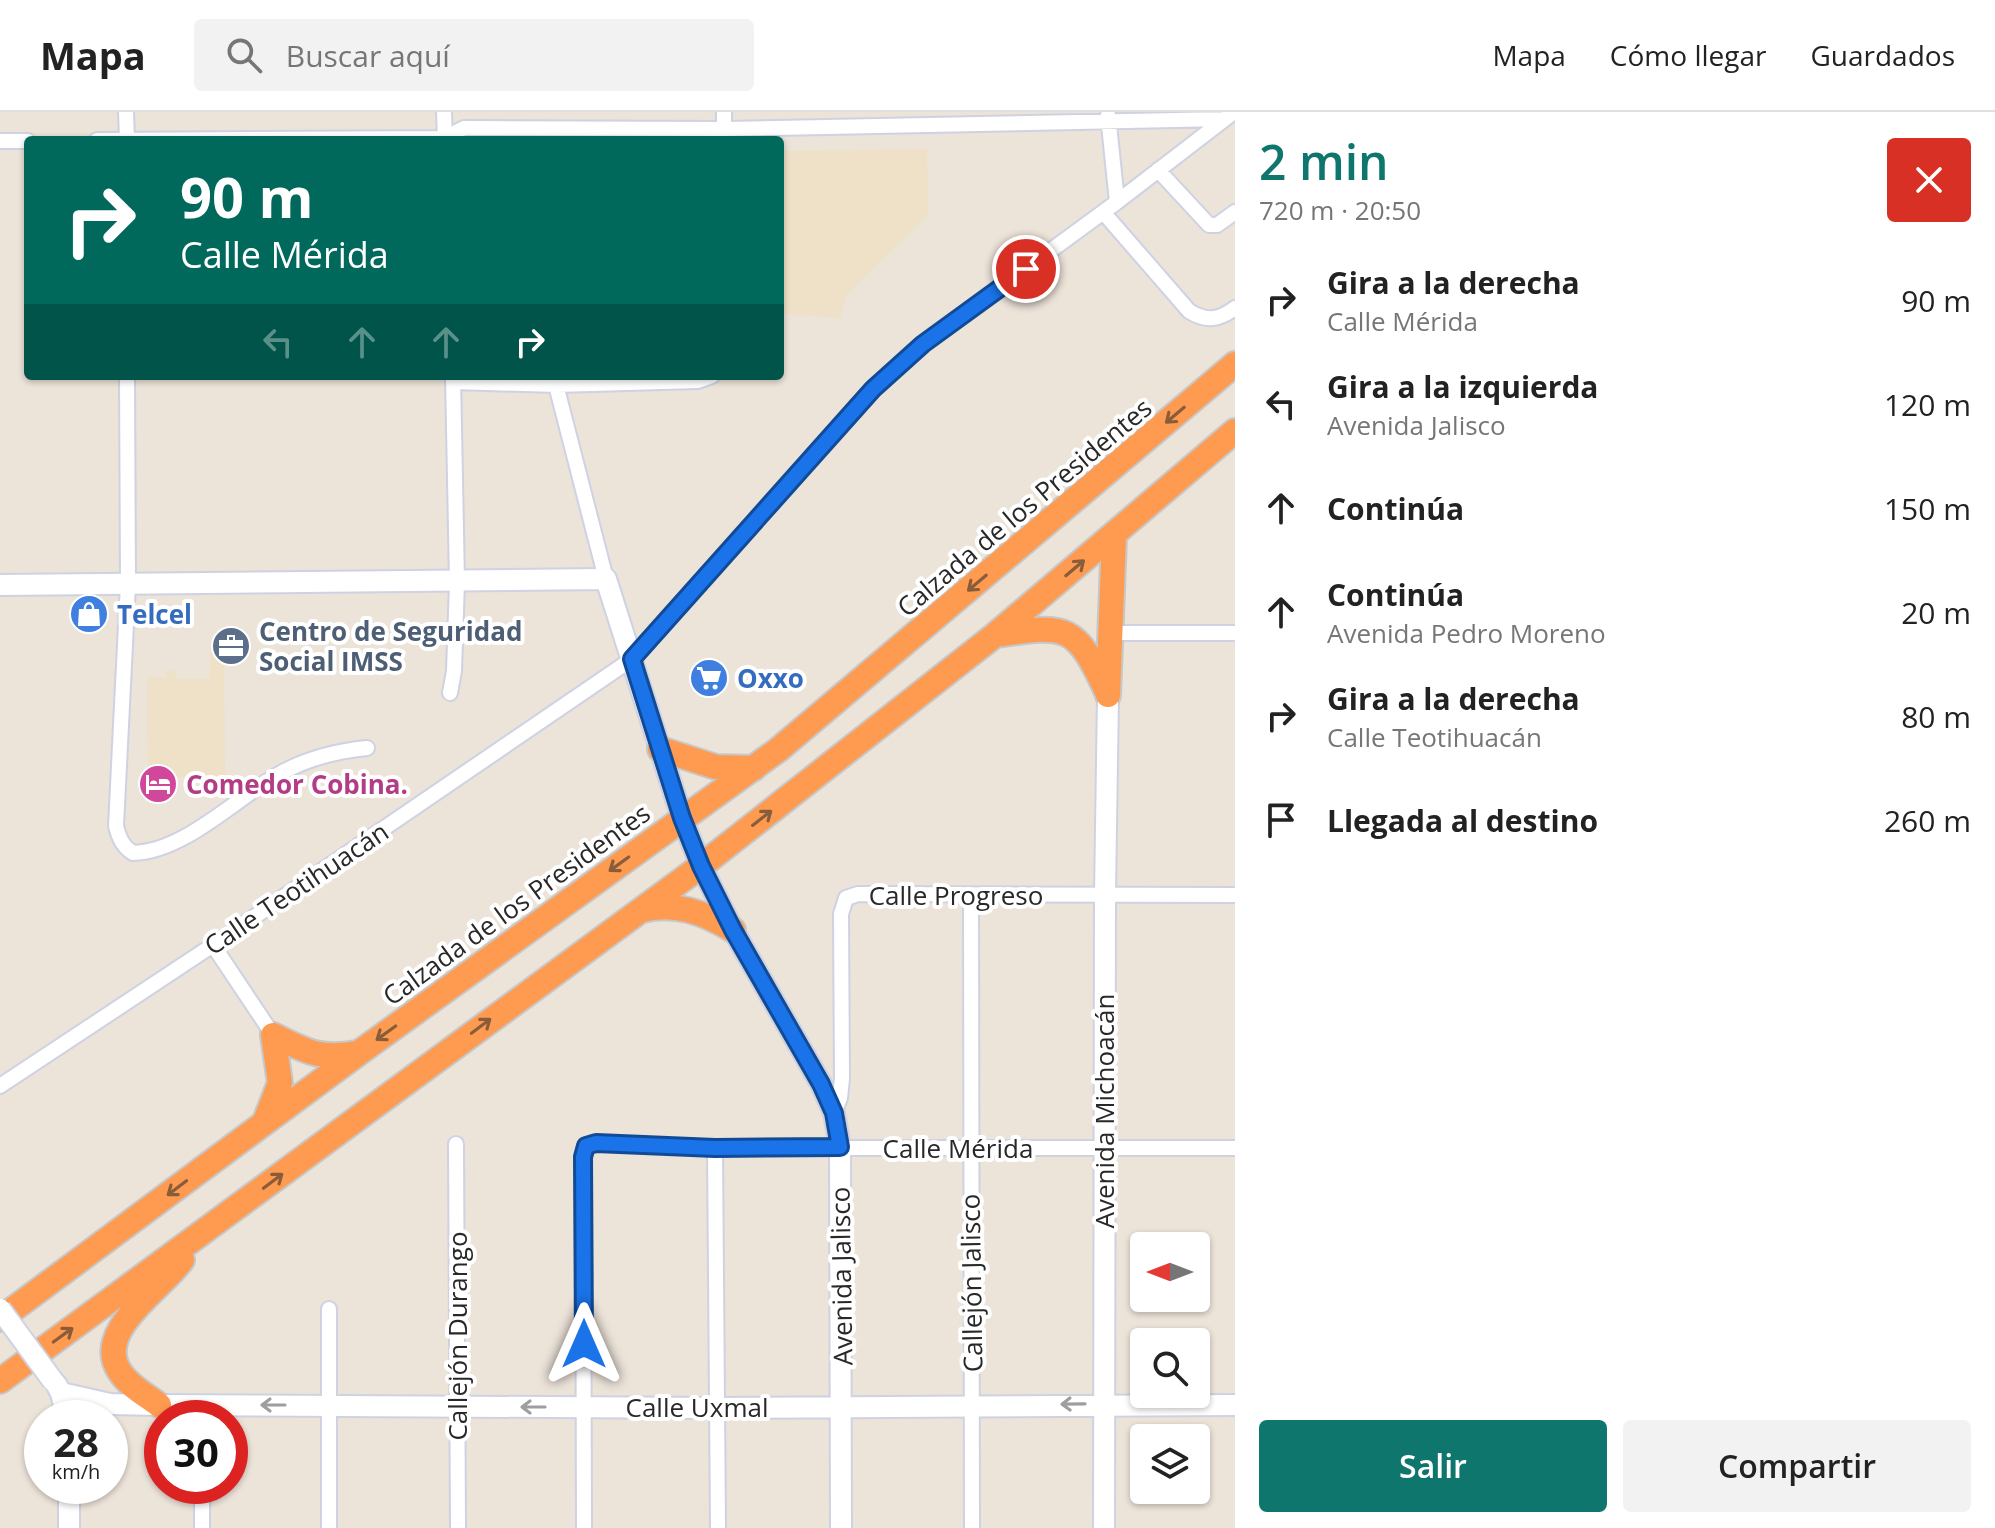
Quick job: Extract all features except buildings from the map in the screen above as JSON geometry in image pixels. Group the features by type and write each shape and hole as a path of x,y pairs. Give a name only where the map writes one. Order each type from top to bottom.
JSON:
{"highway":[{"name":"Calzada de los Presidentes","path":"0,1319 360,1052 754,768 855,687 1235,364"},
{"path":"0,1381 701,866 995,635 1235,431"},
{"path":"1108,695 1114,536"},
{"path":"995,635 1053,628 1069,634 1083,646 1108,695"},
{"path":"660,749 716,767 754,768"},
{"path":"640,910 655,907 688,909 733,930"},
{"path":"273,1035 310,1054 333,1058 360,1052"},
{"path":"263,1124 280,1083 273,1035"},
{"path":"153,1400 120,1372 114,1358 115,1343 123,1323 178,1266 200,1235"}],"street":[{"path":"126,112 127,136"},
{"path":"444,112 445,136"},
{"path":"724,112 724,135"},
{"path":"1187,115 1197,141"},
{"path":"450,136 464,128 724,135 982,118 1229,115"},
{"name":"Calle Teotihuacán","path":"0,1086 213,945 632,659 873,389 923,344 1117,202 1229,115"},
{"path":"1108,116 1117,202"},
{"path":"0,141 24,141"},
{"path":"1158,170 1206,222 1214,225 1235,212"},
{"path":"1103,212 1189,311 1201,319 1212,319 1235,308"},
{"path":"127,380 128,584 116,826 119,837 133,853 159,849 188,835 280,774 340,751 367,748"},
{"path":"450,693 455,663 457,582 453,380"},
{"path":"470,380 556,385 701,380"},
{"path":"0,585 606,579 556,385"},
{"name":"Avenida Jalisco","path":"606,579 682,818 701,866 834,1113 840,1147 841,1528"},
{"path":"1112,633 1235,633"},
{"name":"Avenida Michoacán","path":"1104,1528 1108,695"},
{"name":"Calle Progreso","path":"834,1113 842,1078 841,914 846,898 858,894 1235,895"},
{"name":"Callejón Jalisco","path":"971,895 969,1149 972,1528"},
{"path":"213,945 273,1035"},
{"name":"Calle Mérida","path":"584,1407 583,1157 586,1146 596,1143 715,1148 1235,1148"},
{"name":"Callejón Durango","path":"456,1144 458,1528"},
{"path":"715,1148 718,1528"},
{"path":"0,1309 57,1387 61,1400"},
{"path":"329,1309 329,1528"},
{"name":"Calle Uxmal","path":"57,1387 98,1400"},
{"name":"Calle Uxmal","path":"248,1409 329,1406 718,1408 1235,1405"},
{"path":"584,1407 584,1528"},
{"path":"69,1504 69,1528"},
{"path":"202,1504 202,1528"}],"shaded area":[{"path":"927,149 928,215 846,296 840,318 784,314 784,151"},
{"path":"210,652 224,652 225,776 148,777 147,677 166,677 166,671 175,670 176,679 210,679"}],"place":[{"name":"Telcel","path":"89,614"},
{"name":"Centro de Seguridad Social IMSS","path":"231,646"},
{"name":"Oxxo","path":"709,678"},
{"name":"Comedor Cobina.","path":"158,784"}],"route":[{"path":"584,1344 583,1157 586,1146 596,1143 715,1148 840,1147 834,1113 821,1084 733,930 701,866 682,818 632,659 873,389 923,344 1026,269"}]}
